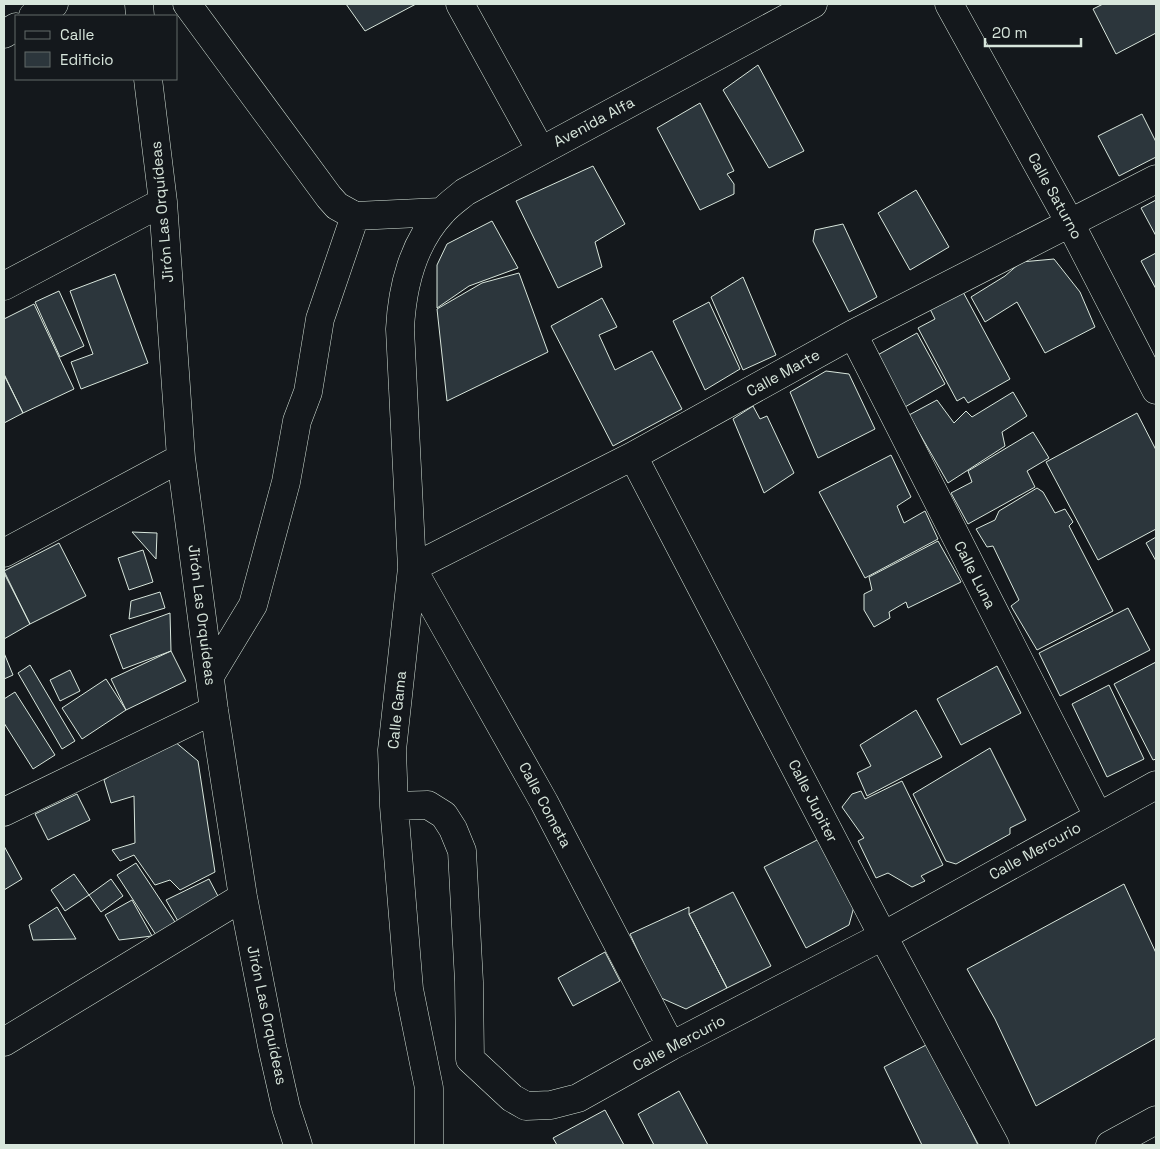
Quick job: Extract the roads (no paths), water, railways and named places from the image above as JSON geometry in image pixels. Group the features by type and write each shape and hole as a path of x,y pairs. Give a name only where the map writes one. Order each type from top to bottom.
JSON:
{"street":[{"path":"36,15 54,4"},
{"path":"187,4 337,206 355,216 441,212"},
{"path":"460,4 541,151"},
{"name":"Avenida Alfa","path":"407,273 441,212 465,192 813,4"},
{"name":"Calle Saturno","path":"949,4 1070,223 1156,390"},
{"path":"4,34 15,27"},
{"name":"Jirón Las Orquídeas","path":"148,80 162,202 181,458 214,710 243,897 272,1046 286,1108 298,1145"},
{"name":"Calle Marte","path":"412,568 633,456 853,334 1156,179"},
{"path":"4,286 162,202"},
{"path":"210,676 253,605 286,482 298,420 308,392 320,319 355,216"},
{"name":"Calle Gama","path":"407,273 402,299 400,329 412,568 392,750 394,806 409,989 429,1088 429,1145"},
{"name":"Calle Luna","path":"853,334 1098,816"},
{"name":"Calle Jupiter","path":"633,456 883,936 995,1145"},
{"path":"4,553 181,458"},
{"name":"Calle Cometa","path":"412,568 544,802 671,1046"},
{"path":"4,812 214,710"},
{"name":"Calle Mercurio","path":"394,806 428,805 444,815 454,829 462,851 469,982 470,1059 512,1098 526,1106 552,1105 578,1098 671,1046 883,936 1156,785"},
{"path":"4,1042 243,897"},
{"path":"1110,1145 1156,1120"}]}
